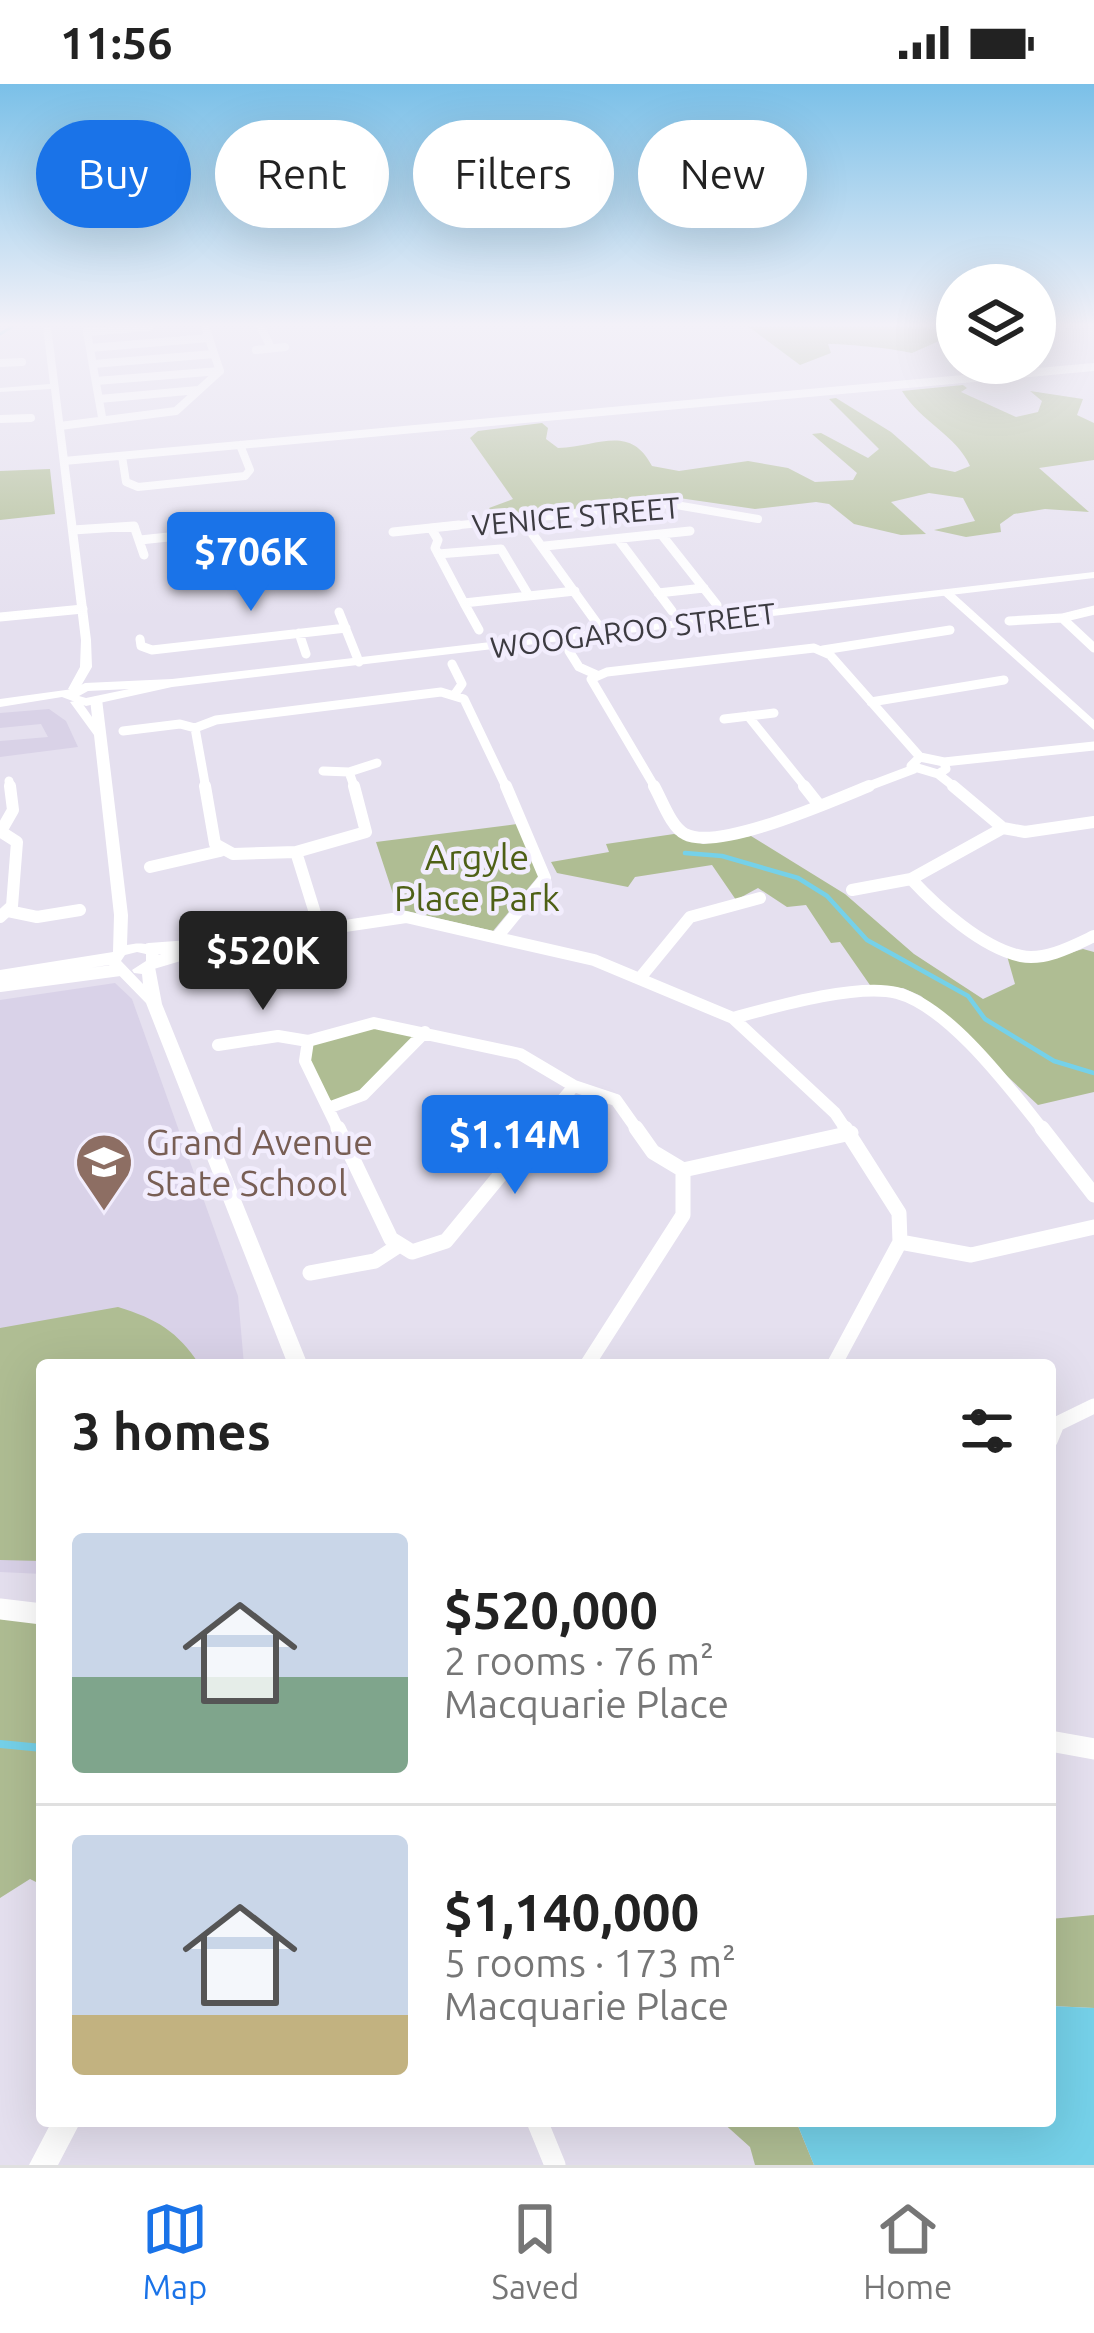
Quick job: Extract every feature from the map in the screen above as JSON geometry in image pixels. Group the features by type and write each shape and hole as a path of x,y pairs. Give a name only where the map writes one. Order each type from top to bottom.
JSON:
{"main road":[{"name":"WOOGAROO STREET","path":"0,704 924,596 961,600 988,588 1094,575"}],"street":[{"path":"64,424 59,425 86,640 86,667 73,696 97,733"},
{"path":"64,461 472,424"},
{"path":"122,456 126,482 138,487 245,476 250,470 241,445"},
{"name":"VENICE STREET","path":"393,532 524,522 670,503 758,519"},
{"path":"524,522 604,633"},
{"path":"73,530 130,525 144,555"},
{"path":"140,540 264,526"},
{"path":"431,528 438,554 479,630"},
{"path":"545,546 690,531"},
{"path":"661,534 717,605"},
{"path":"618,539 672,611"},
{"path":"438,554 501,549 529,596"},
{"path":"658,593 704,588"},
{"path":"464,603 575,591"},
{"path":"924,596 961,600 1094,726"},
{"path":"0,617 83,609"},
{"path":"1009,621 1062,618 1094,610"},
{"path":"339,612 359,662"},
{"path":"1062,618 1094,648"},
{"path":"140,639 145,649 159,653 205,643 346,628"},
{"path":"568,651 579,667 597,675 802,647 823,650 950,630"},
{"path":"299,633 306,654"},
{"path":"86,640 97,666 97,733 121,915 120,963 154,1004"},
{"path":"205,643 210,662"},
{"path":"823,650 871,702 917,763"},
{"path":"452,664 462,684 455,694"},
{"path":"597,675 592,685 680,830 690,837 756,830 917,763 941,768 1094,736"},
{"path":"871,702 1004,680"},
{"path":"123,731 180,724 195,728 216,720 455,694 464,699 545,868 545,878 497,937"},
{"path":"724,719 774,712"},
{"path":"748,716 819,805"},
{"path":"195,728 220,851"},
{"path":"1052,748 1094,746"},
{"path":"322,771 349,772 377,763"},
{"path":"941,768 1004,828 1024,832 1094,822"},
{"path":"150,867 220,851 296,852 365,832 368,824 349,772"},
{"path":"9,782 13,810 0,831 17,842 4,914 37,917 80,910"},
{"path":"852,890 911,878 1004,828"},
{"path":"296,852 320,928"},
{"path":"911,878 1001,948 1020,956 1090,941"},
{"path":"640,978 690,917 760,898"},
{"path":"121,915 148,957 154,1004 295,1359"},
{"path":"0,986 210,946 406,917 576,955 733,1018 851,1133 899,1213 900,1242 837,1359"},
{"path":"0,976 148,957"},
{"path":"733,1018 881,992 913,999 1003,1078 1094,1195"},
{"path":"218,1045 278,1036 308,1041 374,1023 520,1054 574,1086 616,1100 653,1152 683,1170 851,1133"},
{"path":"328,1108 363,1095 425,1032"},
{"path":"308,1041 304,1061 398,1246 412,1252 446,1240 574,1086"},
{"path":"591,1359 683,1215 683,1170"},
{"path":"900,1242 971,1255 1094,1227"},
{"path":"310,1273 375,1261 398,1246"},
{"path":"278,1318 284,1359"},
{"path":"1056,1426 1094,1406"},
{"path":"0,1609 36,1613"},
{"path":"1056,1742 1094,1749"},
{"path":"43,2165 64,2127"},
{"path":"539,2127 555,2165"}],"shaded area":[{"path":"49,709 66,721 78,747 0,757 0,741 48,737 41,724 0,728 0,713"},
{"name":"Grand Avenue State School","path":"115,983 132,999 238,1296 243,1359 36,1359 36,1574 0,1572 0,1000"}],"green space":[{"path":"543,424 548,428 546,439 558,448 624,441 643,453 652,466 679,471 748,461 788,468 815,482 853,480 857,473 812,434 821,433 868,458 879,449 854,424 878,424 931,467 955,472 970,466 933,424 1094,424 1094,460 1039,468 1089,512 1045,509 1014,514 1000,524 1001,532 966,537 934,530 975,521 963,498 929,493 891,502 926,534 901,535 854,524 829,504 816,502 755,509 679,498 496,517 489,508 513,499 470,438 478,431"},
{"path":"50,469 55,514 0,520 0,471"},
{"name":"Argyle Place Park","path":"517,824 540,874 493,931 398,909 376,842"},
{"path":"674,834 703,844 751,836 845,894 914,954 983,999 1015,984 1007,956 1043,961 1083,949 1094,952 1094,1092 1038,1105 921,996 903,988 872,988 840,942 831,943 806,905 787,907 758,888 736,900 712,865 635,877 628,887 557,873 551,862 609,852 606,844"},
{"path":"374,1023 425,1032 363,1095 328,1108 305,1061 308,1041"},
{"path":"118,1307 165,1328 195,1359 36,1359 36,1561 0,1560 0,1328"},
{"path":"0,1609 36,1613 36,1882 30,1879 0,1898"},
{"path":"1094,1915 1094,2008 1056,2006 1056,1918"},
{"path":"728,2127 798,2127 814,2165 755,2165 750,2147"}],"water":[{"path":"1056,2006 1094,2008 1094,2165 814,2165 798,2127 1056,2127"}],"waterway":[{"path":"685,853 722,856 798,878 827,896 867,940 968,996 985,1019 1054,1061 1094,1073"},
{"path":"0,1744 36,1747"}],"place":[{"name":"Grand Avenue State School","path":"104,1213"}]}
